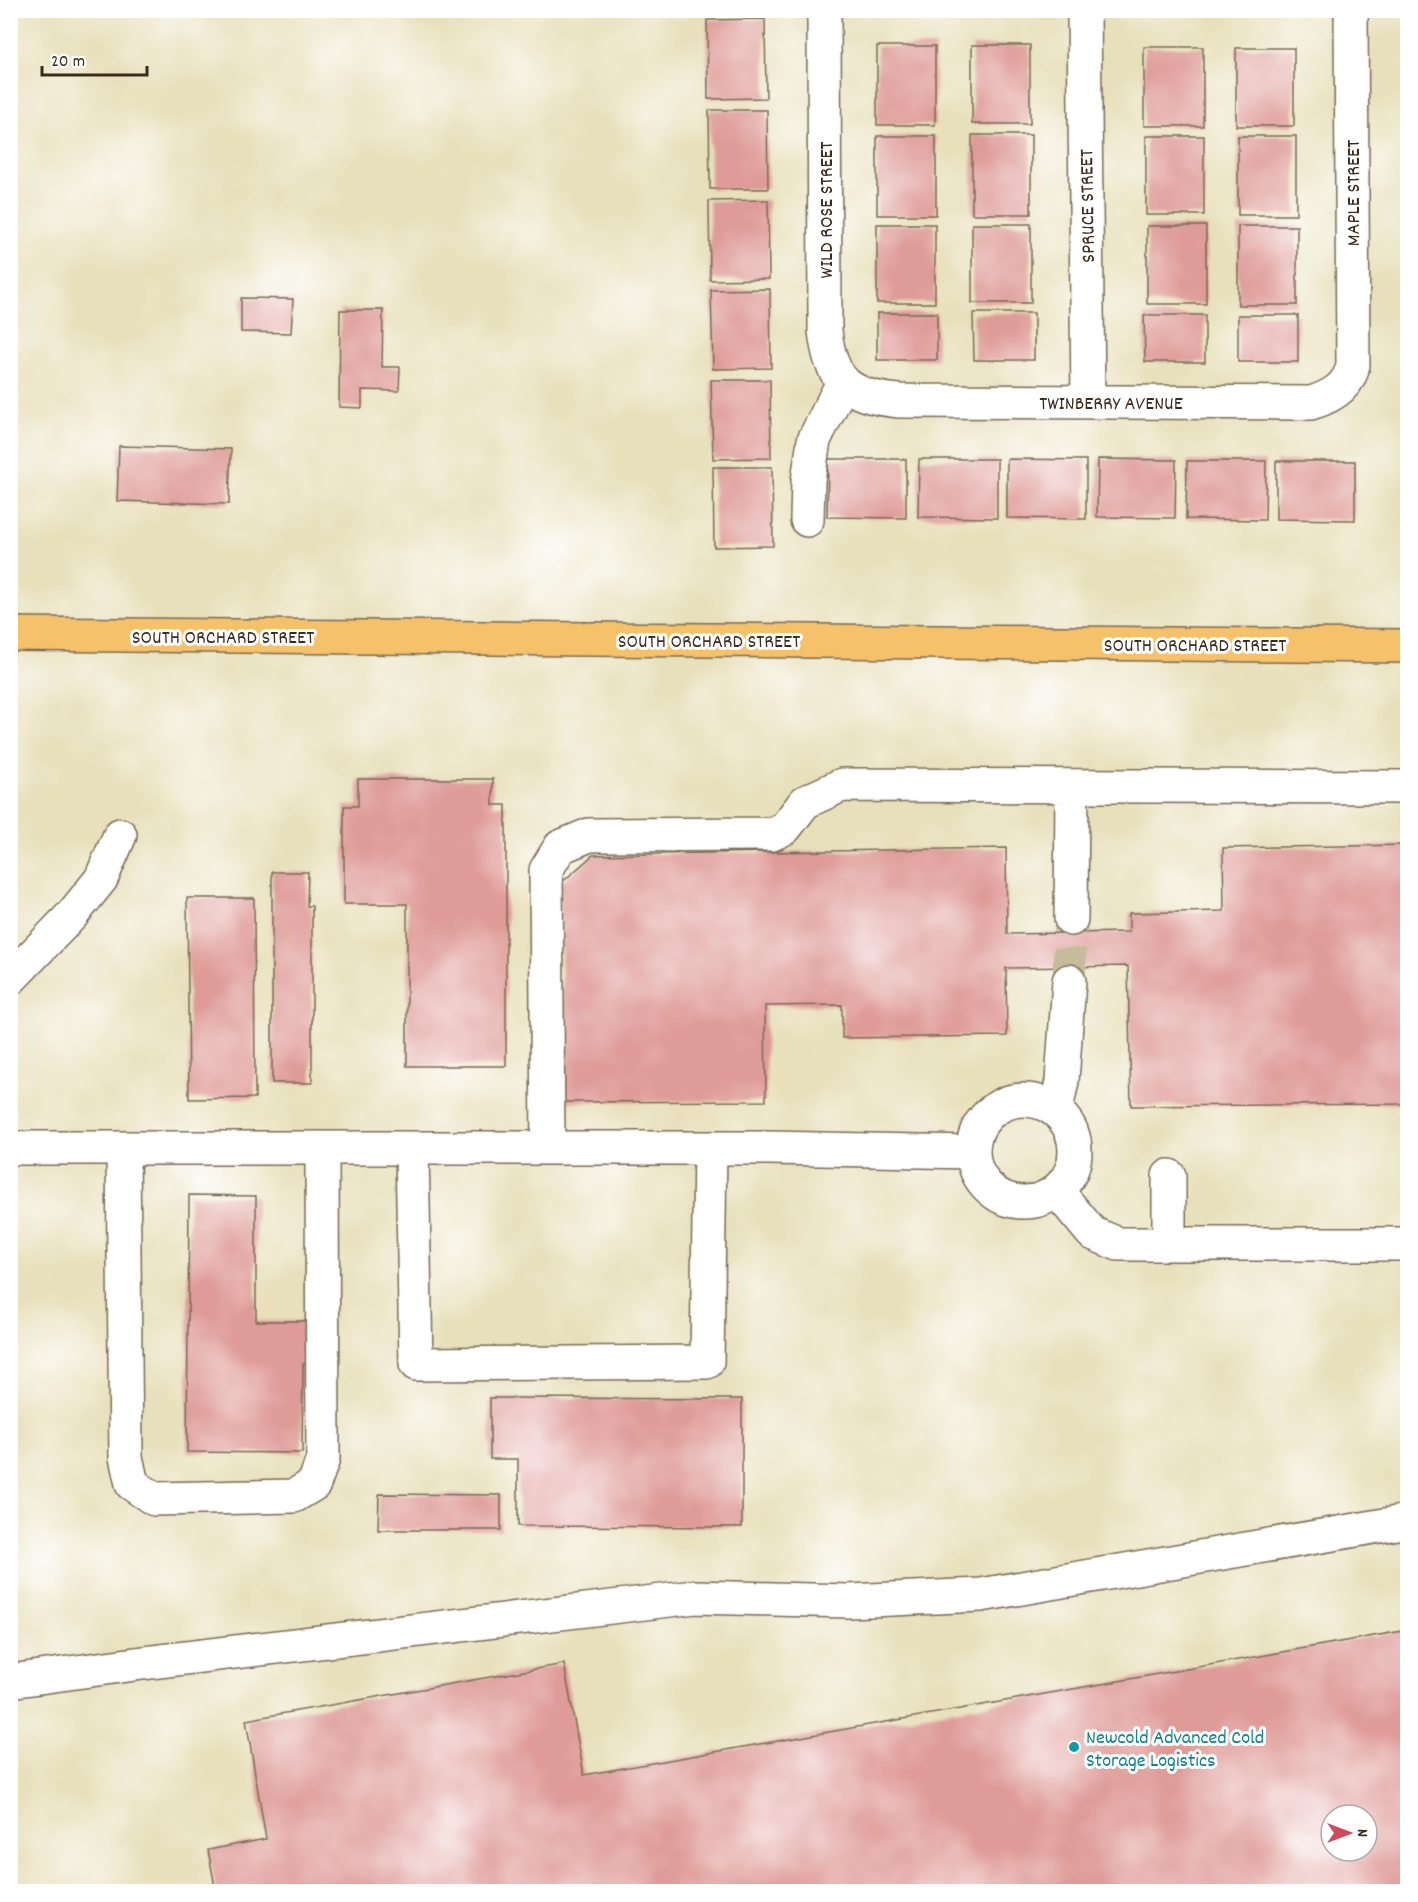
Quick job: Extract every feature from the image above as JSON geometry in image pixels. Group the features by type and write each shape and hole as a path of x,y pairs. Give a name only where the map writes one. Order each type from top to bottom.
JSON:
{"main road":[{"name":"SOUTH ORCHARD STREET","path":"10,634 1407,646"}],"street":[{"name":"WILD ROSE STREET","path":"824,10 825,331 828,356 835,373 852,388"},
{"name":"SPRUCE STREET","path":"1084,10 1088,402"},
{"name":"MAPLE STREET","path":"1351,10 1351,375"},
{"name":"TWINBERRY AVENUE","path":"852,388 899,401 1311,403 1327,398 1339,389 1351,375"},
{"path":"807,520 808,481 814,440 852,388"},
{"path":"548,1148 546,870 560,847 589,835 772,834 785,828 805,802 842,785 1407,787"},
{"path":"1071,920 1072,786"},
{"path":"10,978 72,915 101,879 120,835"},
{"path":"1056,1110 1062,1081 1069,981"},
{"path":"1025,1100 1041,1102 1056,1110 1066,1121 1076,1150 1074,1166 1067,1180 1057,1191 1031,1203 1002,1198 990,1190 981,1179 972,1152 975,1135 982,1121 994,1109 1009,1102 1025,1100"},
{"path":"10,1148 710,1148 972,1152"},
{"path":"123,1148 126,1457 132,1484 154,1499 294,1496 314,1484 323,1459 322,1148"},
{"path":"412,1148 416,1364 707,1362 710,1148"},
{"path":"1169,1176 1169,1242"},
{"path":"1057,1191 1092,1233 1118,1244 1169,1242 1407,1244"},
{"path":"10,1681 694,1597 848,1601 981,1595 1407,1521"}],"building":[{"path":"765,19 766,98 708,99 707,20"},
{"path":"972,45 1030,45 1030,124 972,124"},
{"path":"877,46 935,46 935,125 877,125"},
{"path":"1144,47 1203,47 1203,126 1144,126"},
{"path":"1236,48 1294,48 1294,126 1236,126"},
{"path":"709,110 767,110 768,189 710,189"},
{"path":"972,135 1031,135 1031,214 972,214"},
{"path":"877,136 936,136 936,215 877,215"},
{"path":"1146,136 1204,136 1204,215 1146,215"},
{"path":"1238,136 1296,136 1296,215 1238,215"},
{"path":"768,200 769,279 710,280 709,201"},
{"path":"877,224 935,224 935,303 877,303"},
{"path":"972,224 1031,224 1031,303 972,303"},
{"path":"1147,226 1206,226 1206,304 1147,304"},
{"path":"1238,226 1297,226 1297,305 1238,305"},
{"path":"770,289 771,368 713,369 711,290"},
{"path":"241,298 293,299 291,333 241,332"},
{"path":"340,310 383,310 382,367 400,367 399,391 362,390 362,408 339,407"},
{"path":"877,313 937,313 937,360 877,360"},
{"path":"973,313 1034,313 1034,360 974,360"},
{"path":"1144,315 1205,315 1205,362 1145,362"},
{"path":"1238,315 1298,315 1298,362 1238,362"},
{"path":"711,380 770,380 771,458 713,459"},
{"path":"119,446 231,449 229,504 117,501"},
{"path":"828,459 906,459 906,518 827,517"},
{"path":"919,459 997,459 997,518 918,517"},
{"path":"1007,459 1086,460 1086,519 1007,518"},
{"path":"1098,459 1176,460 1175,518 1097,517"},
{"path":"1187,461 1266,461 1265,520 1186,519"},
{"path":"1276,461 1355,461 1355,520 1276,519"},
{"path":"713,467 772,467 773,546 714,547"},
{"path":"358,779 493,779 493,805 506,805 506,1066 407,1066 407,904 344,904 344,806 358,806"},
{"path":"1408,845 1408,1104 1131,1106 1128,966 1006,968 1007,1036 842,1038 842,1005 765,1006 766,1101 564,1102 560,884 593,855 1006,848 1007,934 1129,932 1129,913 1224,911 1223,848"},
{"path":"272,872 308,872 307,906 312,906 312,1083 272,1083"},
{"path":"187,898 254,898 255,1098 189,1099"},
{"path":"189,1195 256,1196 256,1321 311,1321 310,1364 303,1364 302,1453 187,1452"},
{"path":"490,1398 742,1399 742,1527 518,1526 518,1459 490,1459"},
{"path":"379,1494 501,1495 501,1530 378,1530"},
{"name":"Newcold Advanced Cold Storage Logistics","path":"1408,1630 1408,1892 216,1892 208,1850 266,1839 246,1720 564,1664 584,1775"}],"tunnel":[{"path":"1069,981 1071,919"}],"place":[{"name":"Newcold Advanced Cold Storage Logistics","path":"1074,1747"}]}
